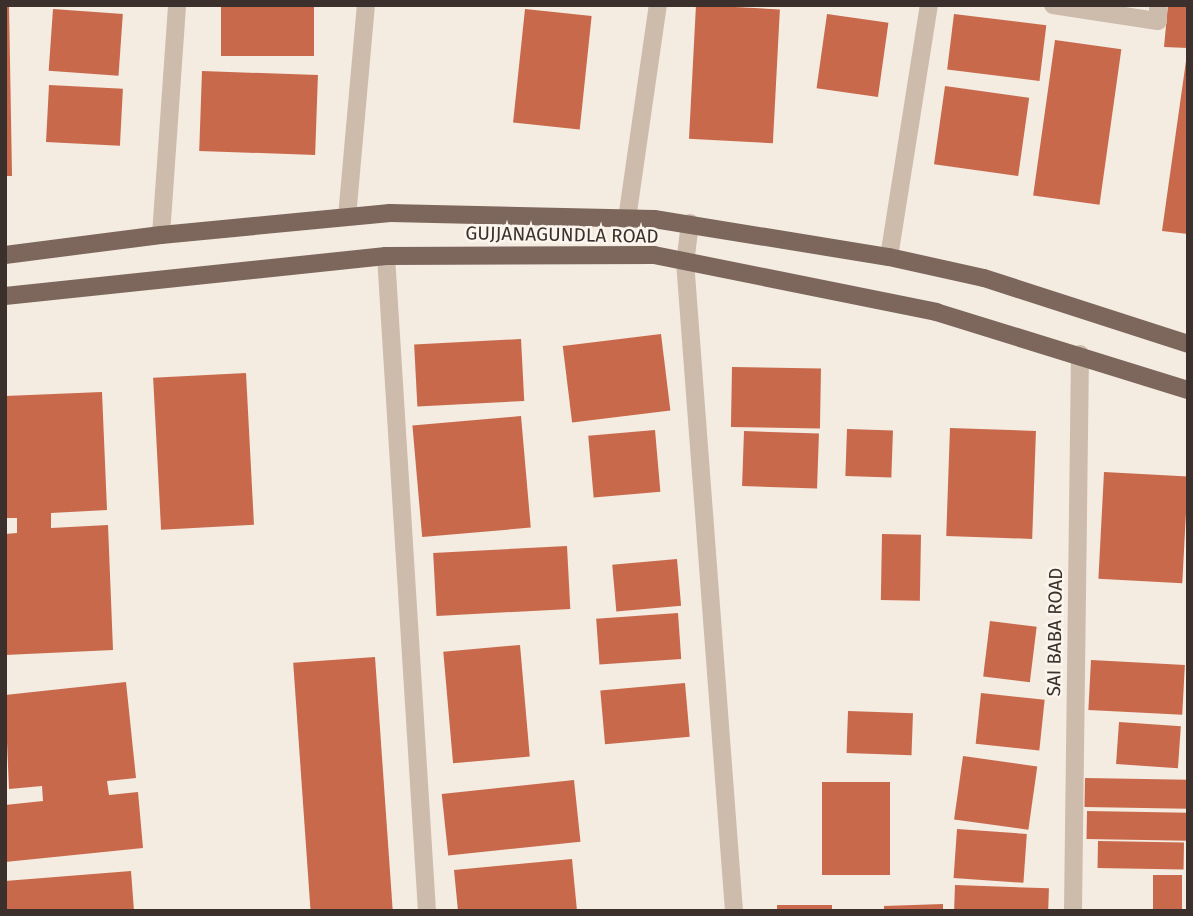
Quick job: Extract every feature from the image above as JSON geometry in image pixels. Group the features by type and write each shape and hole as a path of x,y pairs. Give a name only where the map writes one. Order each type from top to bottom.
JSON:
{"main road":[{"name":"GUJJANAGUNDLA ROAD","path":"5,255 161,235 390,213 690,223 889,257 984,278 1188,344"},
{"name":"GUJJANAGUNDLA ROAD","path":"5,296 386,256 564,253 654,255 936,312 1188,390"}],"street":[{"path":"161,235 177,5"},
{"path":"347,217 366,5"},
{"path":"627,219 658,5"},
{"path":"889,257 929,5"},
{"path":"1053,5 1158,22 1158,5"},
{"path":"690,223 685,261 734,911"},
{"path":"386,256 427,911"},
{"name":"SAI BABA ROAD","path":"1073,911 1080,355"}],"building":[{"path":"5,5 9,5 12,176 5,176"},
{"path":"221,5 314,5 314,56 221,56"},
{"path":"696,5 780,9 773,143 689,139"},
{"path":"1168,5 1188,5 1188,48 1164,47"},
{"path":"53,9 123,14 119,76 49,71"},
{"path":"525,9 592,16 580,129 513,122"},
{"path":"827,14 888,23 878,97 817,88"},
{"path":"954,14 1046,25 1039,81 947,70"},
{"path":"1055,40 1121,49 1099,205 1033,195"},
{"path":"1186,61 1188,62 1188,234 1162,231"},
{"path":"202,71 318,75 315,155 199,151"},
{"path":"49,85 123,89 120,146 46,142"},
{"path":"945,86 1029,98 1018,176 934,164"},
{"path":"661,334 670,410 572,422 563,346"},
{"path":"521,339 524,401 417,407 414,345"},
{"path":"732,367 821,369 820,429 731,427"},
{"path":"246,373 254,525 161,530 153,378"},
{"path":"102,392 107,510 51,513 51,528 108,525 113,650 5,655 5,534 17,533 17,518 5,518 5,396"},
{"path":"521,416 531,528 422,537 412,425"},
{"path":"950,428 1036,431 1032,539 946,536"},
{"path":"847,429 893,431 891,478 845,476"},
{"path":"655,430 660,492 594,498 588,436"},
{"path":"744,431 819,434 817,489 742,486"},
{"path":"1104,472 1188,476 1182,583 1098,579"},
{"path":"882,534 921,535 920,601 881,600"},
{"path":"567,546 570,609 436,616 433,553"},
{"path":"677,559 681,606 616,611 612,565"},
{"path":"678,613 681,659 599,665 596,619"},
{"path":"990,621 1037,627 1030,682 983,677"},
{"path":"520,645 530,757 453,763 443,652"},
{"path":"375,657 393,911 311,911 293,663"},
{"path":"1091,660 1185,665 1182,715 1088,710"},
{"path":"126,682 136,778 107,781 109,795 138,792 143,848 5,862 5,805 43,801 42,786 9,789 5,695"},
{"path":"685,683 690,737 605,744 600,690"},
{"path":"981,693 1045,700 1039,750 976,744"},
{"path":"848,711 913,713 911,755 847,753"},
{"path":"1119,722 1181,726 1178,768 1116,764"},
{"path":"963,756 1037,766 1028,830 954,819"},
{"path":"1085,778 1188,780 1187,809 1084,807"},
{"path":"574,780 580,842 448,856 442,794"},
{"path":"822,782 890,782 890,875 822,875"},
{"path":"1087,811 1188,813 1187,841 1087,839"},
{"path":"957,829 1027,834 1023,883 954,878"},
{"path":"1098,841 1184,843 1184,869 1098,868"},
{"path":"572,859 577,911 458,911 454,870"},
{"path":"131,871 134,911 5,911 5,881"},
{"path":"1153,875 1182,875 1182,911 1153,911"},
{"path":"955,885 1049,888 1048,911 954,911"},
{"path":"943,904 943,911 884,911 884,906"},
{"path":"777,905 832,905 832,911 777,911"}]}
